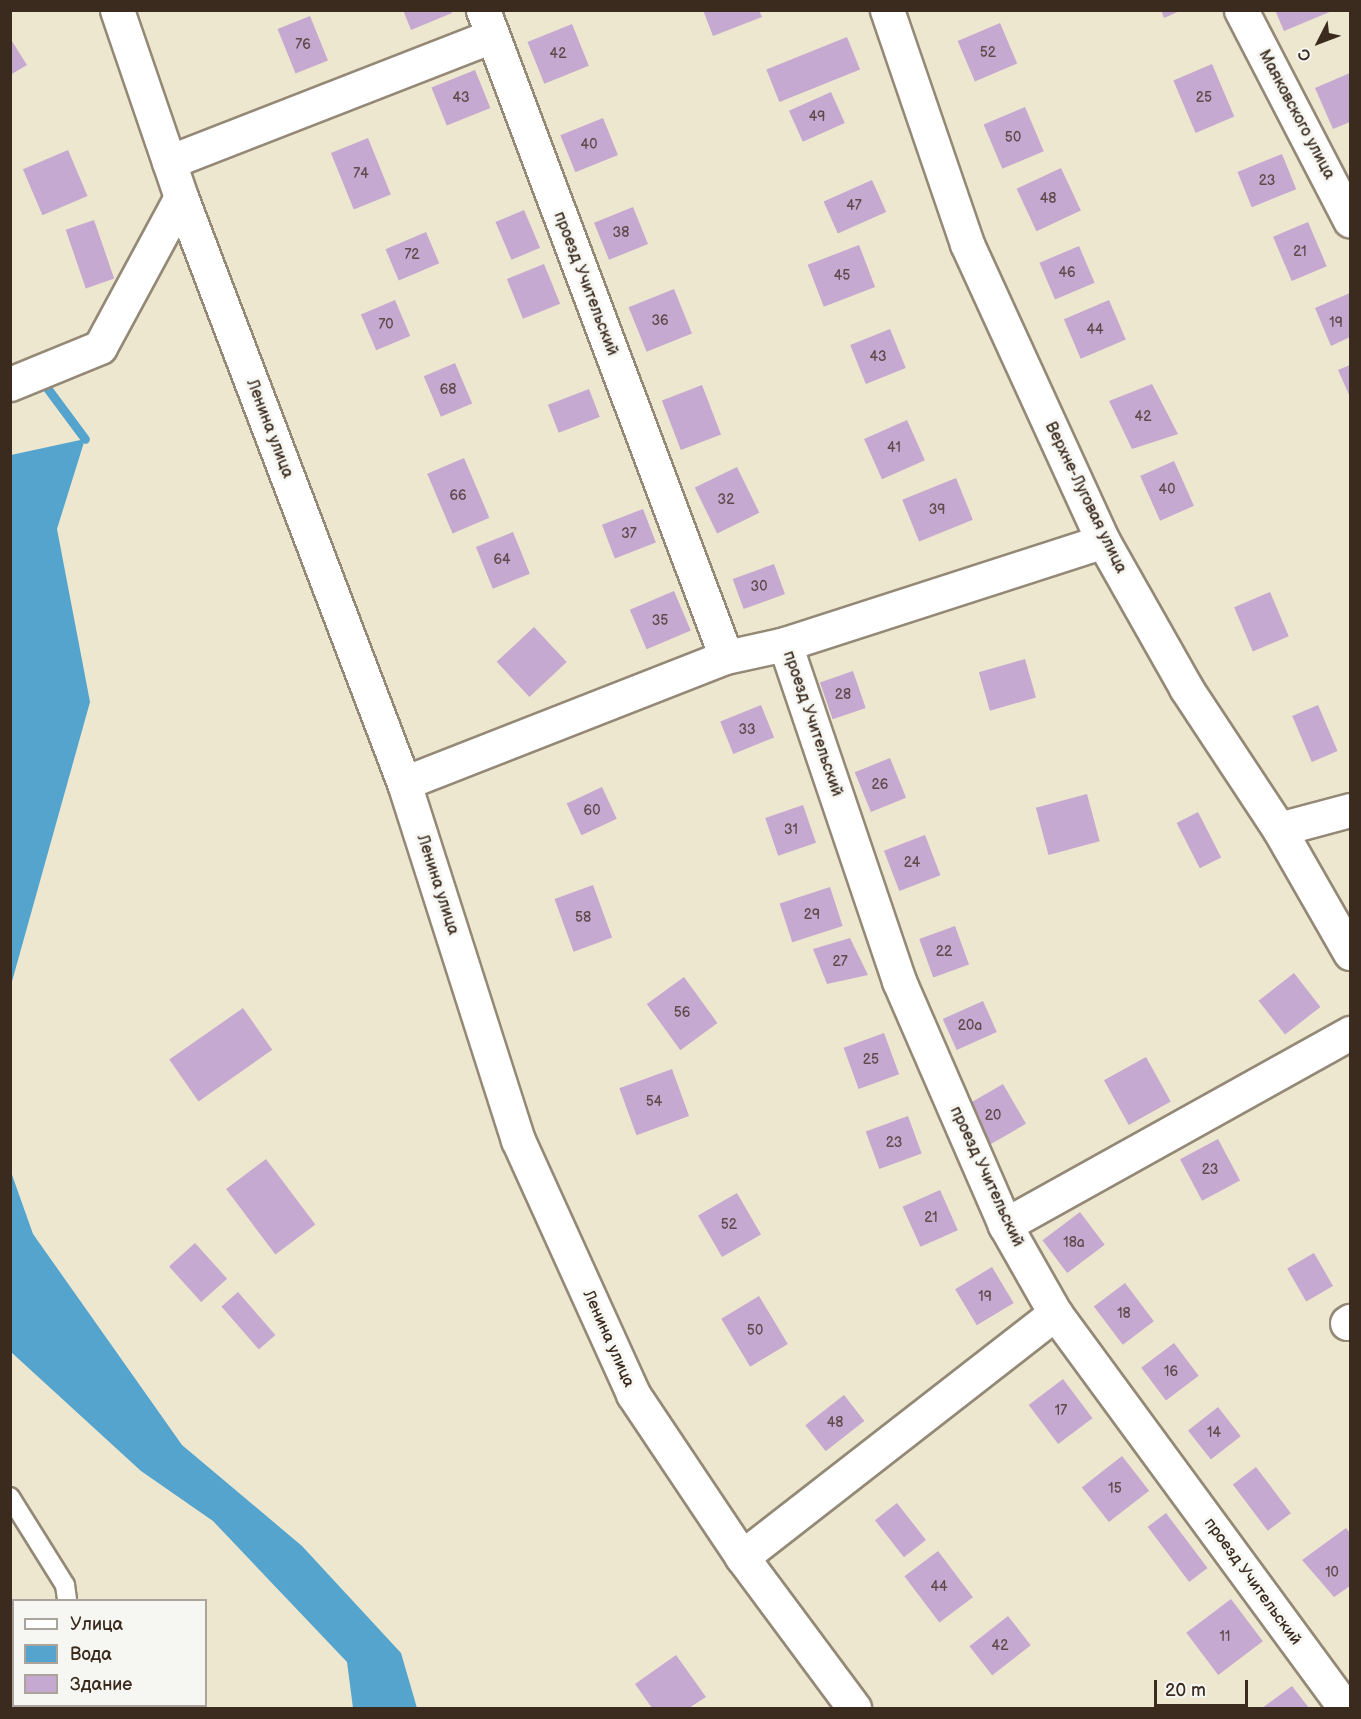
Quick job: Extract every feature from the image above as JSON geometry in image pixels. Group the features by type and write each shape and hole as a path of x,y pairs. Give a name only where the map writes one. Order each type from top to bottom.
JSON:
{"street":[{"name":"Ленина улица","path":"117,10 181,197 404,783 518,1140 633,1394 742,1557 854,1708"},
{"name":"Верхне-Луговая улица","path":"887,10 967,244 1103,541 1186,688 1279,829 1350,953"},
{"name":"Маяковского улица","path":"1241,10 1350,220"},
{"path":"169,162 488,23"},
{"name":"проезд Учительский","path":"488,23 726,657"},
{"path":"10,384 100,347 181,197"},
{"path":"404,783 726,657 785,644 1103,541"},
{"name":"проезд Учительский","path":"785,644 898,981 1005,1225 1054,1313 1345,1708"},
{"path":"1279,829 1350,810"},
{"path":"1005,1225 1350,1033"},
{"path":"742,1557 1054,1313"}],"lane":[{"path":"10,1497 65,1585 67,1599"}],"water":[{"path":"85,439 57,529 90,702 11,985 11,455"},
{"path":"11,1172 33,1234 182,1445 302,1546 401,1653 417,1708 353,1708 347,1662 213,1521 141,1471 11,1352"}],"building":[{"path":"403,10 451,10 452,13 411,30"},
{"path":"703,10 759,10 762,17 713,36"},
{"path":"1161,10 1182,10 1164,18"},
{"path":"1275,10 1332,10 1332,11 1284,31"},
{"path":"310,16 328,61 296,74 278,29"},
{"path":"1000,23 1017,64 975,81 958,41"},
{"path":"572,24 589,66 544,84 527,42"},
{"path":"847,37 860,69 779,102 766,70"},
{"path":"10,38 27,65 10,75"},
{"path":"1212,64 1234,116 1196,133 1173,80"},
{"path":"475,70 490,108 447,126 431,88"},
{"path":"1350,73 1350,122 1333,129 1315,88"},
{"path":"831,92 845,123 803,142 789,111"},
{"path":"1025,107 1044,151 1002,169 984,125"},
{"path":"603,118 618,155 575,172 560,135"},
{"path":"368,138 391,195 354,210 331,153"},
{"path":"68,150 88,196 42,215 23,169"},
{"path":"1282,154 1296,189 1252,207 1237,172"},
{"path":"1061,168 1081,211 1036,231 1017,189"},
{"path":"872,180 886,212 838,234 824,202"},
{"path":"633,207 648,244 609,260 594,223"},
{"path":"524,210 540,248 511,260 495,222"},
{"path":"94,220 114,279 86,288 66,230"},
{"path":"1308,222 1327,266 1292,281 1273,237"},
{"path":"426,232 439,263 399,280 385,249"},
{"path":"859,245 875,287 824,307 808,265"},
{"path":"1079,246 1095,283 1055,300 1039,263"},
{"path":"544,264 560,304 523,319 507,279"},
{"path":"674,289 692,334 647,352 629,307"},
{"path":"1350,293 1350,337 1331,346 1315,308"},
{"path":"395,300 410,336 376,350 361,314"},
{"path":"1109,300 1126,340 1081,359 1064,319"},
{"path":"890,329 906,368 866,384 850,345"},
{"path":"455,363 472,404 441,417 424,376"},
{"path":"1350,365 1350,397 1338,370"},
{"path":"1152,384 1178,434 1132,449 1109,401"},
{"path":"702,385 721,434 681,450 662,400"},
{"path":"589,389 600,417 559,433 548,405"},
{"path":"907,420 925,460 882,479 864,439"},
{"path":"464,458 489,518 453,533 427,474"},
{"path":"1174,461 1194,506 1160,521 1140,476"},
{"path":"737,467 759,513 717,533 695,488"},
{"path":"956,478 973,520 919,541 902,500"},
{"path":"643,509 656,543 615,558 602,525"},
{"path":"513,532 530,574 493,589 476,547"},
{"path":"774,564 785,594 744,609 733,579"},
{"path":"674,591 691,631 647,649 630,610"},
{"path":"1270,592 1289,636 1253,651 1234,607"},
{"path":"534,627 567,662 529,697 497,662"},
{"path":"1025,659 1036,697 990,711 979,672"},
{"path":"853,671 866,708 833,719 820,682"},
{"path":"761,705 774,737 733,754 720,721"},
{"path":"1318,705 1338,751 1312,762 1292,716"},
{"path":"890,758 906,798 871,812 855,772"},
{"path":"602,787 617,819 581,835 567,803"},
{"path":"1087,794 1100,841 1048,855 1036,808"},
{"path":"803,805 816,843 778,856 765,818"},
{"path":"1198,812 1221,857 1200,868 1177,823"},
{"path":"925,835 940,875 899,891 884,851"},
{"path":"593,885 612,938 574,952 554,899"},
{"path":"830,887 843,926 792,942 780,903"},
{"path":"955,926 969,965 933,978 919,939"},
{"path":"850,938 868,975 827,984 813,949"},
{"path":"1294,973 1320,1007 1285,1035 1259,1001"},
{"path":"684,977 718,1023 680,1050 647,1004"},
{"path":"983,1001 997,1032 957,1050 943,1019"},
{"path":"243,1008 272,1050 199,1101 169,1060"},
{"path":"884,1033 899,1074 859,1089 844,1048"},
{"path":"1146,1057 1171,1102 1129,1125 1104,1080"},
{"path":"672,1069 689,1116 636,1135 619,1088"},
{"path":"1003,1084 1026,1124 984,1148 961,1108"},
{"path":"908,1116 922,1154 879,1169 866,1131"},
{"path":"1218,1139 1240,1180 1202,1201 1180,1159"},
{"path":"266,1159 315,1224 275,1255 226,1189"},
{"path":"940,1190 958,1230 920,1247 903,1207"},
{"path":"737,1193 761,1235 722,1257 698,1216"},
{"path":"1080,1212 1105,1245 1067,1273 1042,1240"},
{"path":"195,1243 227,1279 201,1302 169,1266"},
{"path":"1314,1253 1333,1286 1306,1301 1287,1268"},
{"path":"992,1267 1014,1303 977,1325 955,1289"},
{"path":"1125,1283 1154,1321 1123,1345 1094,1306"},
{"path":"238,1292 275,1335 259,1349 221,1306"},
{"path":"759,1296 788,1344 750,1367 721,1319"},
{"path":"1174,1343 1199,1376 1166,1400 1141,1368"},
{"path":"1063,1379 1092,1418 1058,1444 1029,1405"},
{"path":"844,1395 864,1421 826,1451 805,1425"},
{"path":"1218,1407 1241,1436 1211,1460 1188,1430"},
{"path":"1122,1456 1149,1491 1109,1522 1082,1487"},
{"path":"1256,1467 1291,1513 1268,1531 1233,1484"},
{"path":"897,1503 926,1540 904,1557 875,1520"},
{"path":"1166,1513 1208,1568 1189,1582 1148,1527"},
{"path":"1346,1528 1350,1533 1350,1586 1334,1597 1302,1560"},
{"path":"938,1551 973,1597 939,1623 904,1576"},
{"path":"1231,1599 1263,1641 1218,1675 1186,1633"},
{"path":"1008,1616 1031,1645 992,1675 969,1646"},
{"path":"676,1655 706,1697 689,1708 652,1708 635,1684"},
{"path":"1292,1686 1309,1708 1262,1708"}],"waterway":[{"path":"39,377 85,439"}]}
